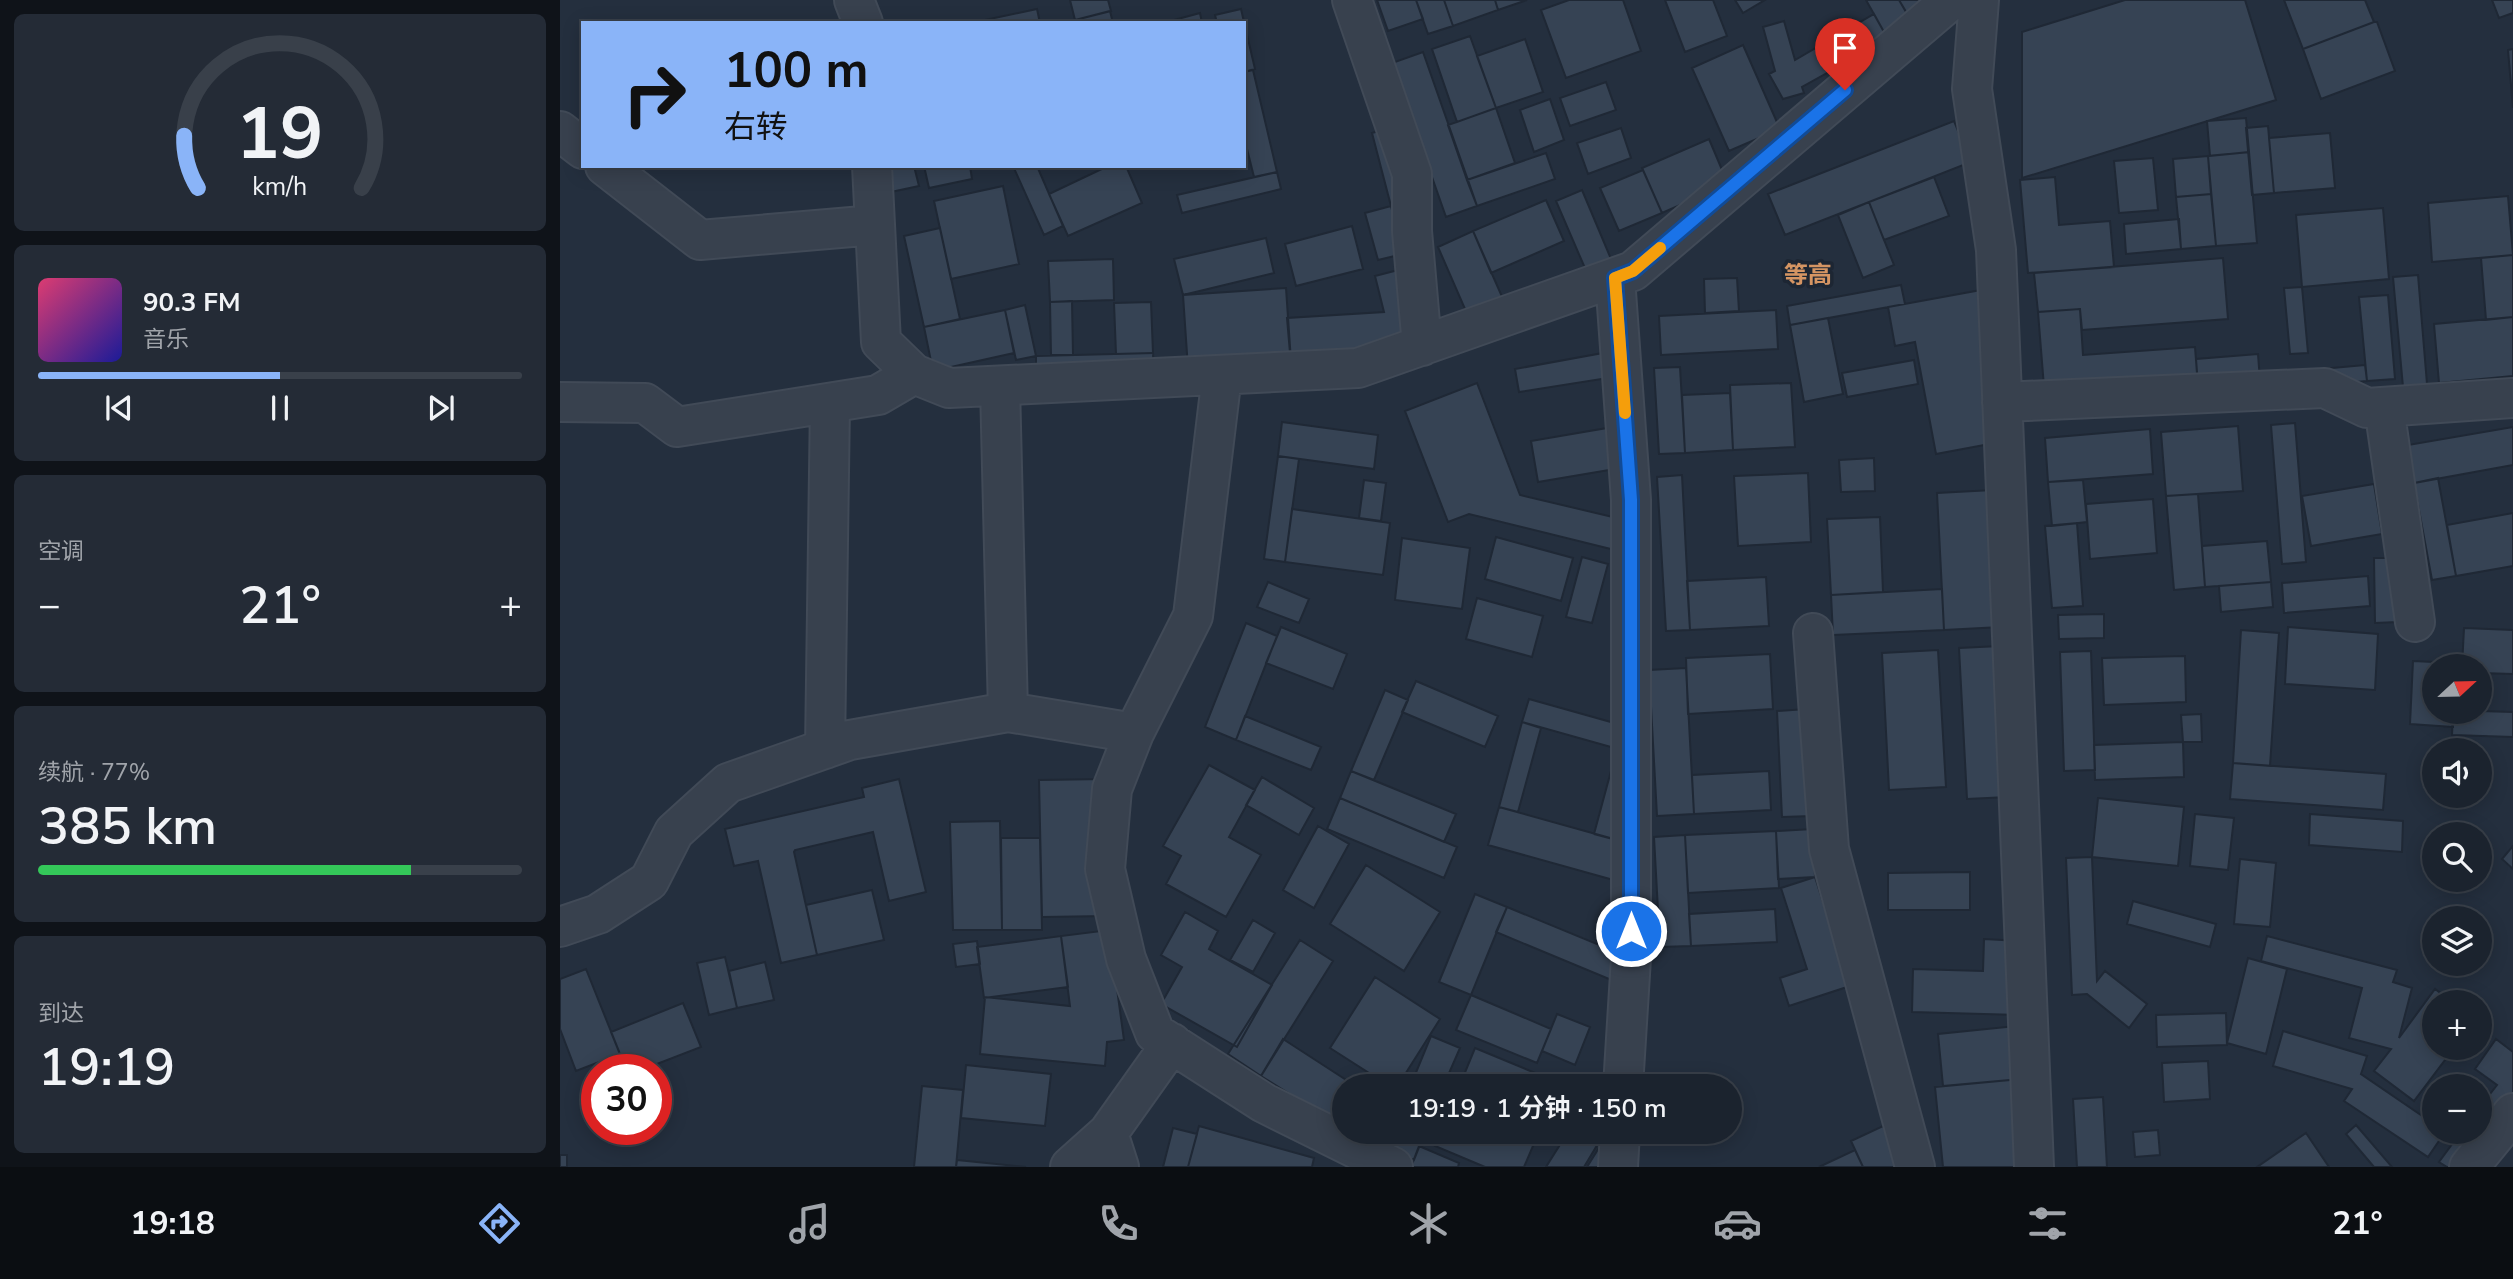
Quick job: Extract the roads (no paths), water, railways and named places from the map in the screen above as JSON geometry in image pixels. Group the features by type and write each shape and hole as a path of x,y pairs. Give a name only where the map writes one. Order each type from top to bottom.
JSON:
{"street":[{"path":"854,0 862,21"},
{"path":"1352,0 1412,174 1412,231 1422,346"},
{"path":"872,168 881,342 914,374 949,388 1357,368 1633,271 1951,0"},
{"path":"1979,0 1972,89 1996,250 2034,1167"},
{"path":"560,131 581,147"},
{"path":"608,168 699,240 875,225"},
{"path":"1615,278 1631,500 1631,958 1624,1074"},
{"path":"560,402 645,403 677,427 878,395 914,374"},
{"path":"1222,375 1193,616 1134,733 1112,789 1105,869 1126,959 1155,1033 1264,1103 1394,1167"},
{"path":"1000,386 1008,712"},
{"path":"2002,402 2325,388 2367,408 2513,398"},
{"path":"825,749 830,403"},
{"path":"2384,407 2415,622"},
{"path":"1813,632 1829,849 1915,1167"},
{"path":"560,927 598,914 649,881 674,832 728,783 850,740 1008,712 1134,733"},
{"path":"1070,1167 1113,1150 1172,1043"},
{"path":"2469,1167 2513,1112"},
{"path":"1618,1167 1619,1144"}],"district":[{"name":"等高","path":"1808,275"}]}
